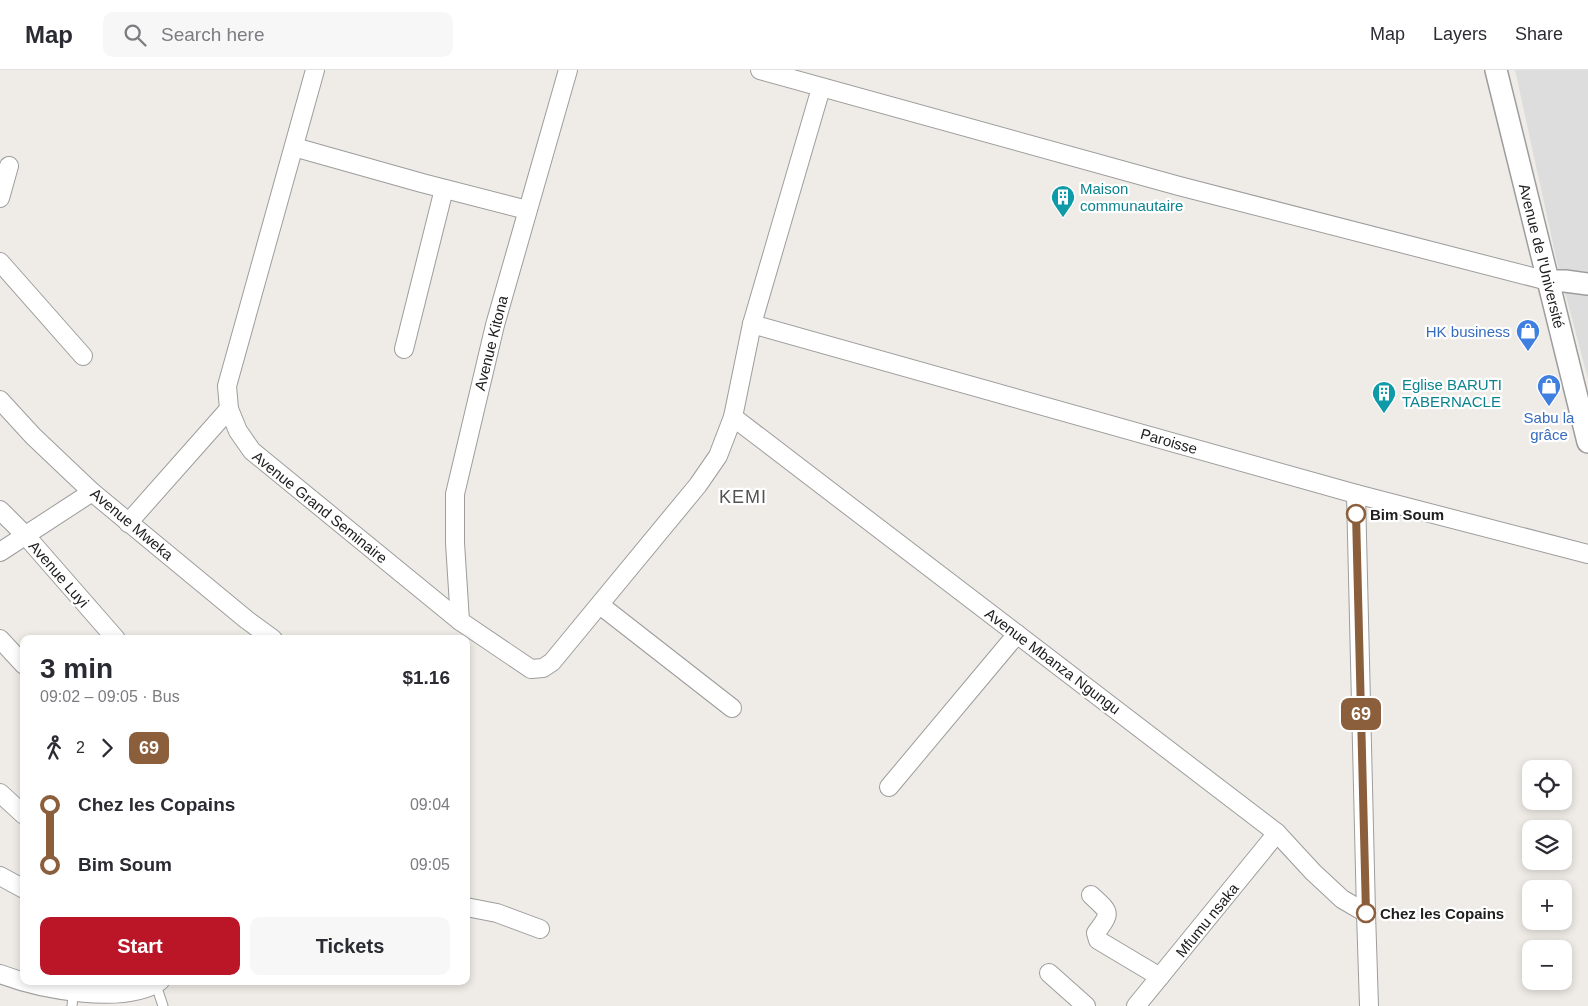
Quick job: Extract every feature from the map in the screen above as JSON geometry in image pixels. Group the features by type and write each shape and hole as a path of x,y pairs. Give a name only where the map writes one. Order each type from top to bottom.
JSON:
{"street":[{"name":"Avenue Grand Seminaire","path":"315,70 227,386 229,409 238,431 252,452 460,621 531,669 543,668 552,662 600,605"},
{"name":"Avenue Kitona","path":"460,621 454,544 455,494 495,325 568,70"},
{"path":"760,70 1170,183 1548,282 1565,281 1588,284"},
{"name":"Avenue de l'Université","path":"1496,70 1588,442"},
{"path":"732,708 600,605 698,485 718,456 733,417 752,324 821,88"},
{"path":"294,147 527,210"},
{"path":"0,198 8,166"},
{"path":"404,349 444,189"},
{"path":"0,262 83,356"},
{"name":"Paroisse","path":"752,324 1356,494 1588,554"},
{"name":"Avenue Mweka","path":"0,400 33,436 92,492 268,635"},
{"path":"128,523 229,409"},
{"name":"Avenue Mbanza Ngungu","path":"733,417 1278,834 1313,872 1342,899 1366,913"},
{"path":"0,552 92,492"},
{"path":"1356,494 1369,1006"},
{"name":"Avenue Luyi","path":"0,510 26,536 113,635"},
{"path":"889,786 1017,634"},
{"path":"0,639 20,660"},
{"path":"0,793 20,811"},
{"name":"Mfumu nsaka","path":"1136,1006 1278,834"},
{"path":"0,876 20,888"},
{"path":"1091,895 1106,909 1108,914 1096,933 1098,940 1160,977"},
{"path":"470,908 497,913 540,929"},
{"path":"1049,973 1086,1006"},
{"path":"0,974 20,982"},
{"path":"28,985 73,1000 126,996 146,991 155,985"}],"lane":[{"path":"158,985 163,1006"}],"shaded area":[{"path":"1515,70 1588,70 1588,379 1557,262"}],"bus line":[{"name":"69","path":"1356,514 1366,913"}],"place":[{"name":"Maison communautaire","path":"1063,218"},
{"name":"HK business","path":"1528,352"},
{"name":"Sabu la grâce","path":"1549,407"},
{"name":"Eglise BARUTI TABERNACLE","path":"1384,414"},
{"name":"Bim Soum","path":"1356,514"},
{"name":"Chez les Copains","path":"1366,913"}],"district":[{"name":"KEMI","path":"743,497"}]}
